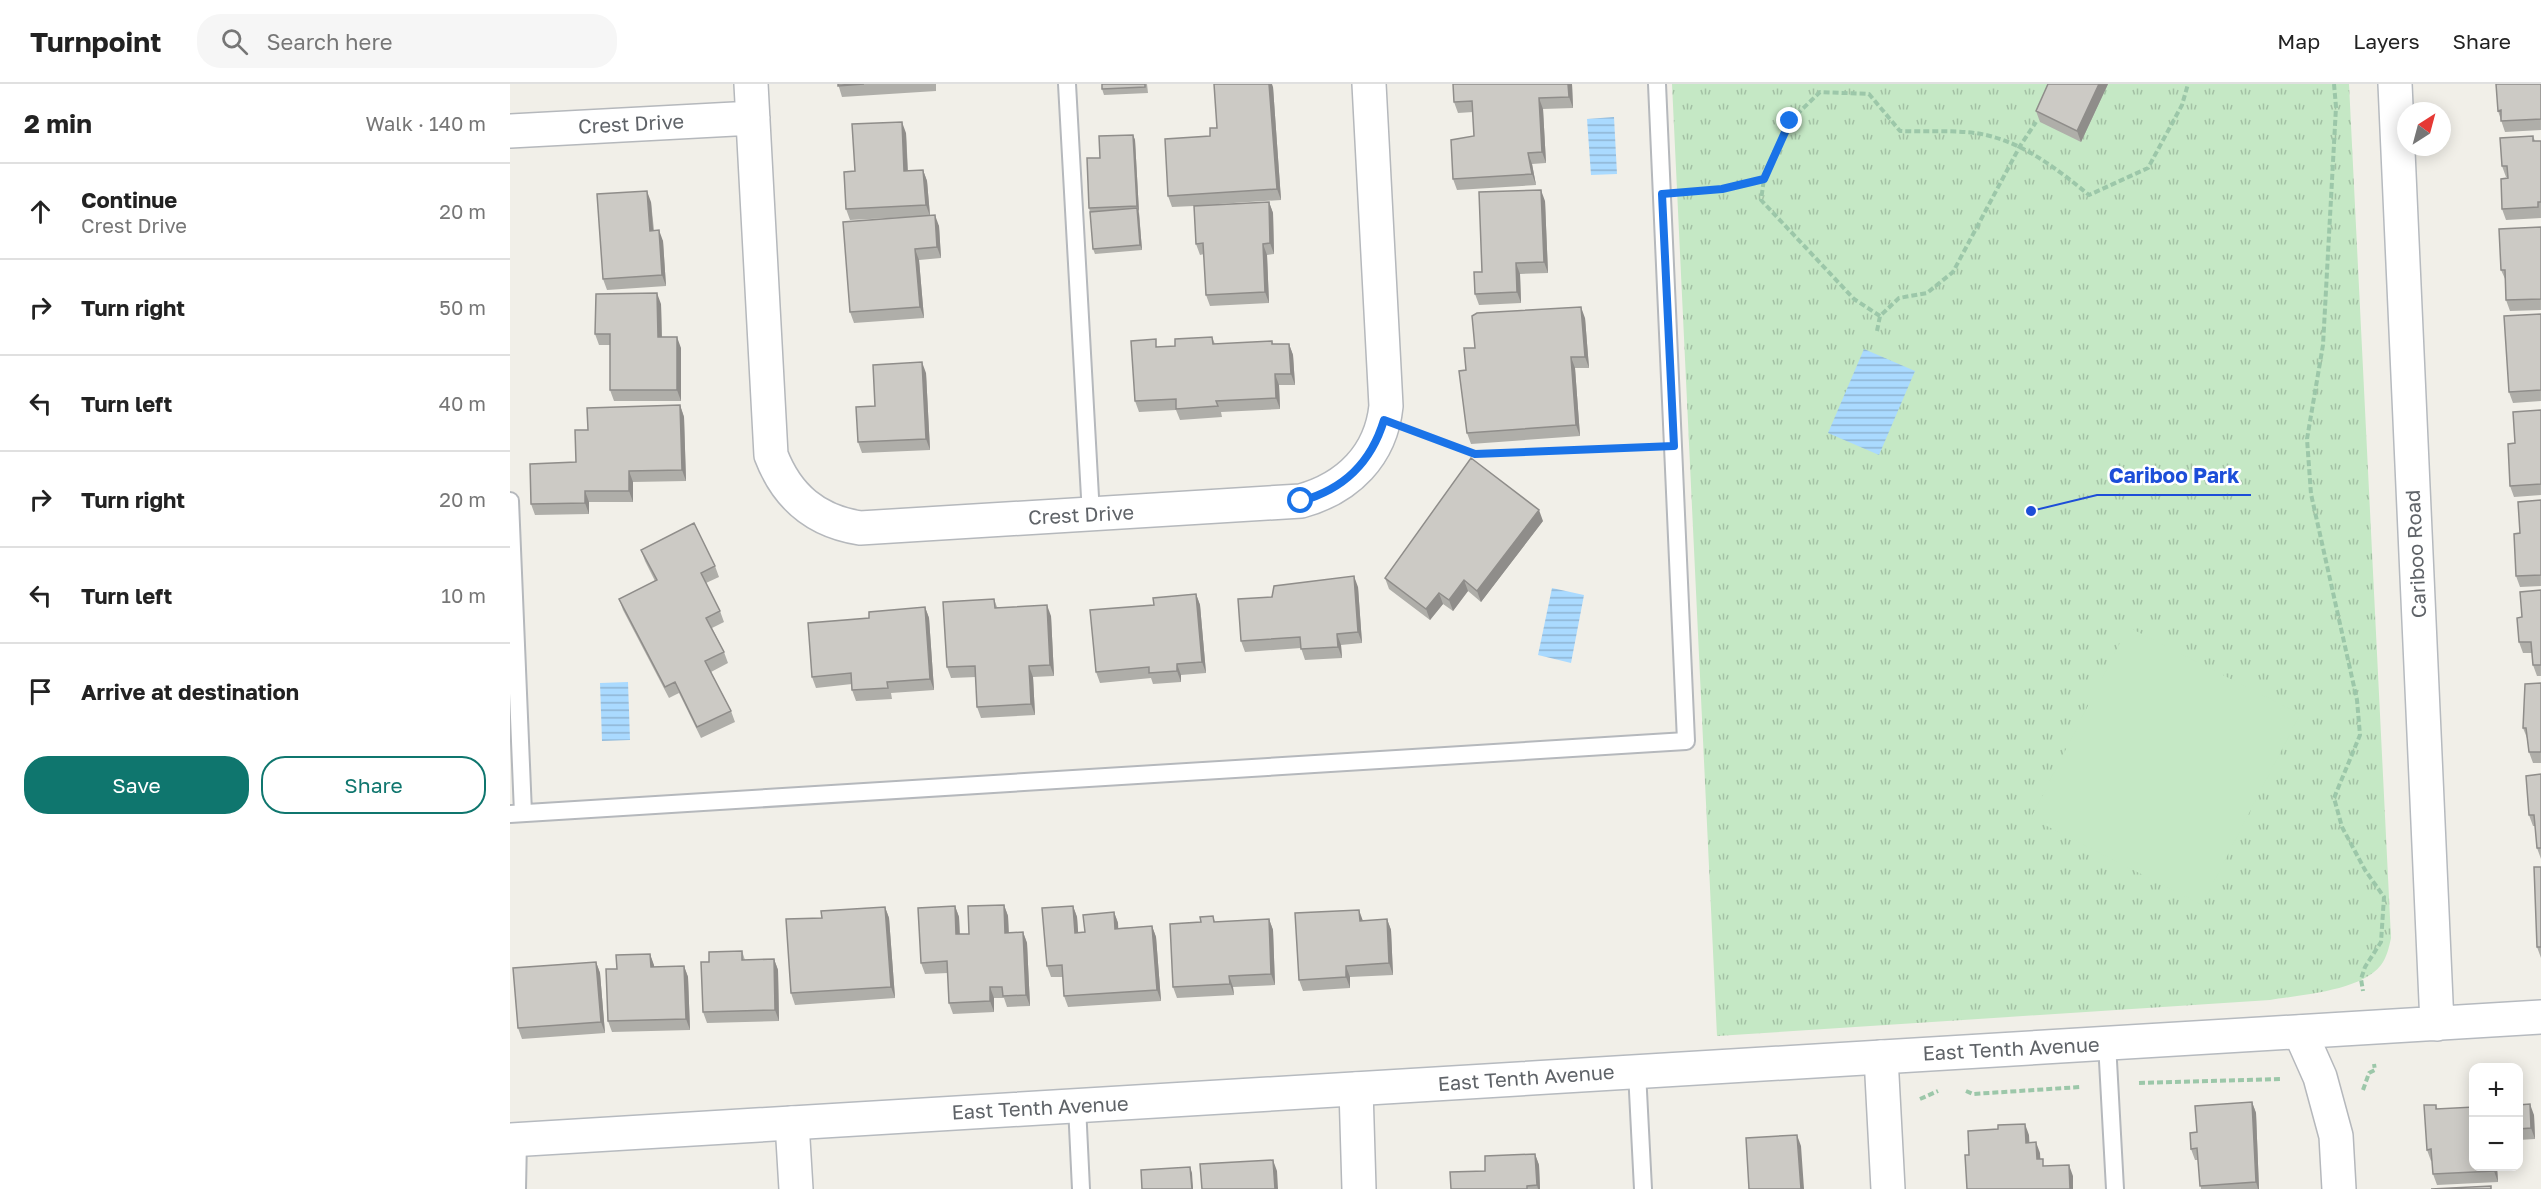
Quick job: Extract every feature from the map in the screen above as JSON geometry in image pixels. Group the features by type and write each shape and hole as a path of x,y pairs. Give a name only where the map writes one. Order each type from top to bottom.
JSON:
{"street":[{"name":"Crest Drive","path":"751,84 768,440 775,467 790,491 818,515 860,528 1301,501 1331,491 1360,467 1378,440 1384,420 1385,386 1369,84"},
{"name":"Cariboo Road","path":"2395,84 2437,1024"},
{"name":"Crest Drive","path":"510,131 753,118"},
{"name":"East Tenth Avenue","path":"514,1140 2541,1017"},
{"path":"2300,1032 2320,1077 2336,1136 2339,1189"},
{"path":"1881,1057 1888,1189"},
{"path":"1356,1089 1359,1189"},
{"path":"792,1123 796,1189"}],"lane":[{"path":"1066,84 1091,515"},
{"path":"510,501 516,813 1686,741 1657,84"},
{"path":"2107,1043 2115,1189"},
{"path":"1637,1071 1643,1189"},
{"path":"1077,1106 1081,1189"},
{"path":"514,1140 517,1189"}],"path":[{"path":"1880,316 1854,299 1761,200 1764,179 1790,121 1820,92 1869,94 1900,131 1976,133 2020,146 2060,171 2089,195 2148,168 2182,105 2188,84"},
{"path":"2334,84 2336,107 2323,345 2307,439 2311,494 2357,700 2360,735 2334,798 2342,827 2365,870 2384,897 2381,942 2364,967 2361,979"},
{"path":"1876,331 1880,316 1899,298 1927,293 1953,272 2020,146 2036,122"},
{"path":"1662,194 1722,189 1764,179"},
{"path":"1384,420 1475,454 1674,446"},
{"path":"2365,1086 2369,1073 2376,1070"},
{"path":"2131,1083 2289,1079"},
{"path":"1958,1089 1973,1094 2086,1087"},
{"path":"1920,1099 1941,1090"}],"green space":[{"path":"1672,84 2349,84 2391,938 2383,962 2372,974 2345,986 2313,994 2270,1000 1717,1036"},
{"path":"2128,627 2300,714 2202,905 2031,818"}],"water":[{"path":"1614,117 1617,174 1591,175 1587,119"},
{"path":"1864,349 1915,371 1879,455 1828,433"},
{"path":"1552,588 1584,595 1571,663 1538,655"},
{"path":"628,682 630,740 602,741 600,683"}],"building":[{"path":"838,84 864,84 838,86"},
{"path":"1102,84 1145,84 1145,87 1102,89"},
{"path":"1214,84 1269,84 1277,189 1168,196 1165,139 1210,136 1210,128 1217,128"},
{"path":"1453,84 1568,84 1569,97 1539,98 1542,152 1528,153 1532,174 1453,179 1451,140 1474,136 1472,101 1454,102"},
{"path":"2048,84 2099,84 2077,131 2036,111"},
{"path":"2496,84 2541,84 2541,119 2501,121"},
{"path":"902,122 904,171 923,170 926,205 846,209 844,172 855,171 852,124"},
{"path":"1133,135 1137,206 1089,208 1087,158 1100,158 1099,136"},
{"path":"2533,136 2533,141 2541,141 2541,202 2538,202 2538,207 2502,209 2501,179 2508,178 2507,166 2502,166 2500,138"},
{"path":"1541,190 1544,262 1516,263 1517,292 1475,294 1474,272 1482,272 1479,192"},
{"path":"647,191 650,231 659,230 662,275 603,279 597,194"},
{"path":"1269,202 1270,243 1263,244 1265,292 1206,295 1203,243 1196,244 1194,206"},
{"path":"1137,208 1140,245 1093,249 1090,212"},
{"path":"935,215 937,247 915,249 920,307 850,312 843,222"},
{"path":"2541,227 2541,299 2506,300 2505,270 2501,270 2499,229"},
{"path":"657,293 658,337 677,337 677,390 610,390 610,334 595,334 596,294"},
{"path":"1581,307 1585,357 1571,357 1576,425 1467,433 1459,371 1466,370 1464,348 1475,348 1472,316 1477,313"},
{"path":"2541,314 2541,390 2509,392 2504,316"},
{"path":"1212,337 1213,344 1272,341 1272,344 1289,344 1291,374 1275,374 1276,398 1216,401 1218,406 1176,409 1176,399 1135,401 1131,341 1156,339 1156,347 1175,346 1175,339"},
{"path":"922,362 926,439 858,442 856,407 875,406 873,365"},
{"path":"680,405 682,470 629,471 629,491 585,491 585,503 531,504 530,464 576,462 575,430 588,430 587,408"},
{"path":"2541,410 2541,484 2510,486 2508,444 2515,443 2513,412"},
{"path":"1471,458 1539,510 1477,591 1464,580 1449,600 1439,593 1426,609 1385,578"},
{"path":"2541,500 2541,575 2516,576 2514,534 2520,533 2518,502"},
{"path":"694,523 715,566 701,573 720,611 706,618 724,652 705,661 731,711 697,727 675,682 665,687 619,599 657,580 641,550"},
{"path":"1354,576 1358,632 1337,634 1338,647 1301,649 1300,637 1241,641 1238,599 1272,597 1274,586"},
{"path":"2541,590 2541,665 2533,665 2531,642 2519,642 2517,618 2522,617 2520,592"},
{"path":"1196,594 1202,662 1177,664 1177,671 1149,673 1149,667 1096,672 1090,610 1154,605 1153,598"},
{"path":"994,599 995,608 1047,605 1050,665 1029,666 1031,704 977,707 975,666 947,667 943,602"},
{"path":"925,607 930,679 887,682 888,688 852,690 851,673 812,677 808,623 869,618 869,612"},
{"path":"2541,683 2541,752 2529,752 2526,728 2523,728 2525,684"},
{"path":"2541,774 2541,848 2537,848 2534,815 2529,815 2526,776"},
{"path":"2534,867 2541,867 2541,947 2537,947"},
{"path":"1004,905 1005,933 1023,932 1026,995 1003,996 1002,987 990,987 990,1001 949,1003 947,961 921,963 918,908 955,906 956,934 969,934 968,906"},
{"path":"1073,906 1075,933 1085,932 1083,915 1114,912 1115,929 1152,926 1157,990 1064,996 1062,965 1047,966 1042,908"},
{"path":"885,907 891,987 791,993 786,919 822,918 821,911"},
{"path":"1359,910 1360,921 1387,919 1389,963 1346,966 1346,977 1299,980 1295,913"},
{"path":"1213,916 1214,922 1269,919 1271,974 1229,976 1230,984 1173,987 1170,924 1201,922 1200,917"},
{"path":"742,951 742,960 774,959 775,1010 703,1012 701,962 709,962 709,952"},
{"path":"650,954 651,967 684,966 686,1019 608,1021 606,969 617,969 616,955"},
{"path":"596,962 601,1022 518,1028 513,968"},
{"path":"2252,1102 2256,1182 2200,1186 2197,1148 2191,1149 2190,1133 2197,1132 2195,1106"},
{"path":"2530,1104 2531,1128 2523,1129 2523,1105"},
{"path":"2424,1105 2436,1105 2436,1109 2469,1107 2469,1171 2494,1171 2433,1174 2431,1149 2427,1150"},
{"path":"2025,1124 2026,1143 2036,1142 2037,1159 2043,1159 2043,1166 2069,1165 2070,1189 1967,1189 1965,1155 1969,1155 1968,1131 1998,1129 1998,1125"},
{"path":"1797,1135 1801,1189 1749,1189 1746,1138"},
{"path":"1535,1154 1537,1185 1527,1186 1527,1189 1451,1189 1450,1172 1485,1171 1485,1156"},
{"path":"1273,1160 1275,1189 1202,1189 1200,1164"},
{"path":"1190,1167 1192,1189 1142,1189 1141,1170"},
{"path":"2491,1186 2491,1189 2431,1189"}],"place":[{"name":"Cariboo Park","path":"2031,511"}],"route":[{"path":"1301,501 1331,491 1351,476 1369,457 1378,440 1384,420 1475,454 1674,446 1662,194 1722,189 1764,179 1790,121"}]}
